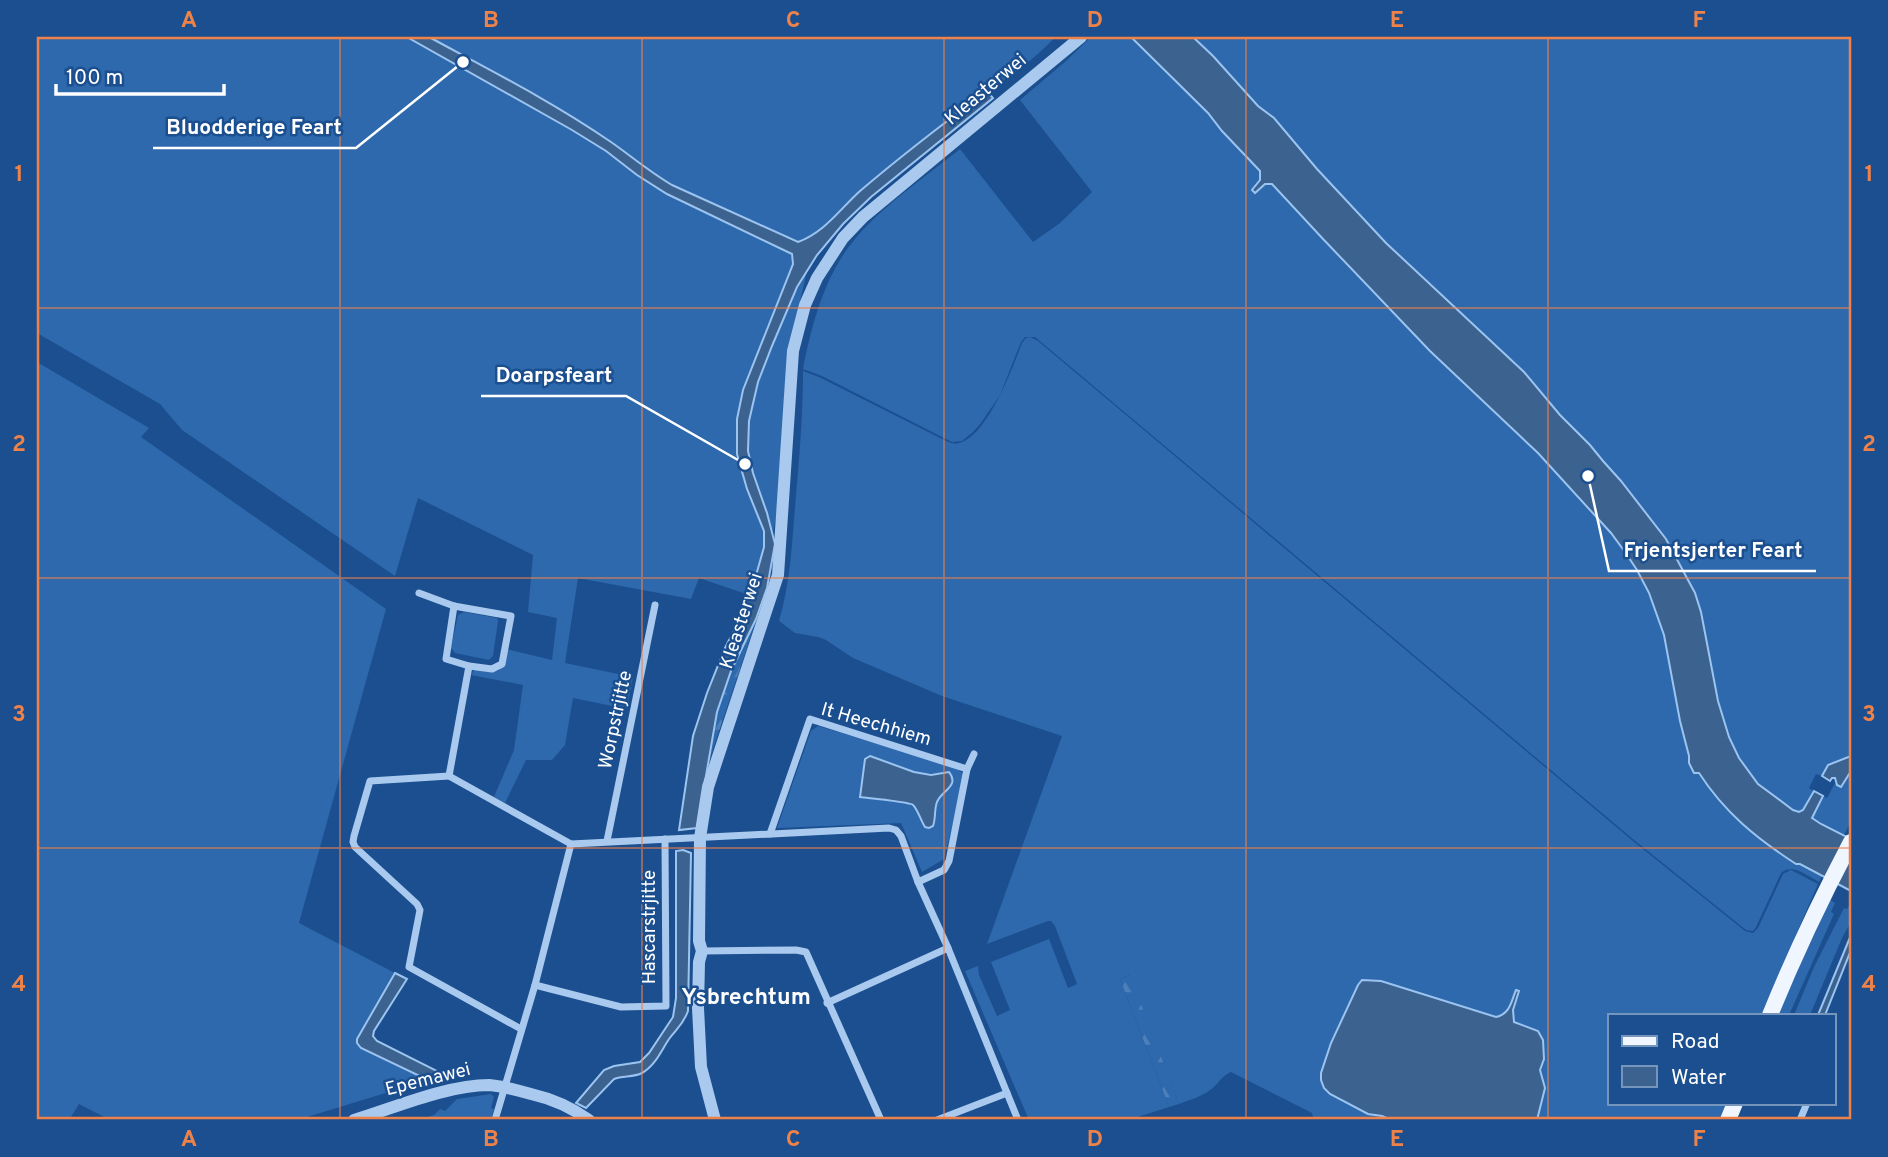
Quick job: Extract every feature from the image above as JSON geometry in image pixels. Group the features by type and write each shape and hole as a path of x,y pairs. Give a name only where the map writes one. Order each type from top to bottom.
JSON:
{"main road":[{"path":"1769,1014 1851,842"}],"street":[{"name":"Kleasterwei","path":"715,1120 701,1067 698,1008 699,962 702,951 699,941 700,838 708,787 778,575 793,351 805,305 817,278 843,238 863,217 1081,37"},
{"path":"419,593 454,606 511,616 502,664 492,669 446,659 454,606"},
{"name":"Worpstrjitte","path":"607,841 655,605"},
{"path":"449,776 469,666"},
{"name":"It Heechhiem","path":"770,834 810,719 967,769"},
{"path":"918,882 944,870 949,861 967,769 974,754"},
{"path":"521,1029 409,967 420,910 353,842 370,780 449,776 571,844 889,828 896,830 901,836 1018,1120"},
{"name":"Hascarstrjitte","path":"534,985 621,1007 666,1006 665,839"},
{"path":"495,1120 571,844"},
{"path":"827,1003 948,948"},
{"path":"702,951 806,951 881,1120"},
{"name":"Epemawei","path":"354,1120 441,1093 477,1086 504,1087 557,1101 589,1120"},
{"path":"937,1120 1007,1093"}],"green space":[{"path":"37,37 407,37 572,130 667,194 791,253 793,264 743,390 747,489 764,532 764,547 749,595 699,578 691,599 578,578 565,663 633,677 627,709 573,698 565,745 552,760 526,760 505,803 494,797 514,750 523,685 471,675 475,669 498,671 504,664 506,649 552,660 557,618 528,612 533,555 418,498 395,576 182,430 160,404 37,333"},
{"path":"429,37 1055,37 1027,63 899,158 823,228 798,242 672,185 567,113"},
{"path":"1091,37 1131,37 1208,113 1260,171 1260,180 1252,190 1255,193 1265,184 1272,184 1430,351 1538,453 1611,533 1637,570 1656,611 1664,635 1689,762 1708,787 1770,847 1796,864 1822,876 1819,882 1795,870 1781,873 1756,927 1753,931 1746,930 1634,840 1035,337 1025,337 1021,342 1000,395 981,423 962,441 952,442 803,369 826,287 851,244 888,206 960,149 1033,242 1060,223 1092,192 1020,100"},
{"path":"1193,37 1851,37 1851,756 1828,765 1822,776 1816,774 1809,788 1814,791 1803,810 1793,810 1758,784 1739,758 1729,737 1718,701 1695,593 1682,567 1646,513 1590,445 1560,415 1524,372 1386,243 1274,118 1258,106"},
{"path":"807,271 797,314 773,533 749,460 749,419 767,358"},
{"path":"1026,338 1038,341 1633,841 1745,931 1753,933 1758,928 1783,874 1791,870 1818,884 1761,1014 1608,1014 1608,1104 1727,1104 1721,1120 1537,1120 1545,1088 1540,1070 1544,1059 1543,1040 1538,1031 1514,1022 1516,991 1507,1011 1496,1017 1382,981 1331,1043 1330,1094 1368,1114 1391,1120 1314,1120 1312,1113 1231,1072 1213,1088 1179,1104 1129,975 1120,979 1169,1107 1128,1120 1029,1120 965,971 978,966 979,975 997,1016 1010,1010 991,962 1049,939 1068,988 1077,984 1051,921 987,944 1062,736 942,696 853,658 826,640 795,633 779,621 792,550 803,371 957,444 969,438 989,415"},
{"path":"37,362 149,428 141,437 386,609 299,923 395,973 357,1039 361,1048 432,1082 297,1120 110,1120 79,1104 69,1120 37,1120"},
{"path":"767,588 705,773 717,712 731,671 756,619"},
{"path":"464,612 497,618 493,656 489,660 455,653 451,648 458,615"},
{"path":"818,726 956,767 965,776 944,859 922,872 901,823 777,828 811,731","holes":["876,758 920,773 948,773 951,786 938,801 935,821 907,803 860,797"]},
{"path":"1851,771 1851,821 1844,835 1821,824 1812,816 1823,796 1827,798 1835,783 1841,786"},
{"path":"1830,900 1835,903 1831,912 1834,914 1789,1014 1776,1014"},
{"path":"1851,902 1851,922 1810,1014 1794,1014 1814,967 1844,908 1847,909"},
{"path":"1130,975 1179,1104 1169,1107 1120,979"},
{"path":"491,1094 494,1097 491,1108 494,1109 491,1120 417,1120 434,1115 440,1109 445,1111 457,1099"}],"water":[{"path":"407,37 429,37 567,113 672,185 798,242 824,227 875,178 987,91 993,98 871,197 843,224 817,255 797,287 772,346 758,382 749,421 748,451 775,544 767,588 756,619 731,671 717,712 697,828 679,830 693,736 725,648 741,617 764,547 764,531 747,489 737,454 737,419 743,390 793,264 792,254 667,194 572,130"},
{"path":"1131,37 1193,37 1258,106 1274,118 1386,243 1524,372 1621,481 1666,539 1695,593 1718,701 1729,737 1739,758 1758,784 1793,810 1803,810 1814,791 1823,796 1812,818 1851,839 1851,891 1796,864 1768,844 1742,824 1699,773 1694,773 1689,763 1664,635 1649,593 1637,570 1611,533 1538,453 1430,351 1272,184 1265,184 1255,193 1252,190 1260,180 1260,171 1208,113"},
{"path":"870,756 914,772 931,775 949,772 952,781 937,802 933,826 925,827 913,805 860,797 865,759"},
{"path":"1851,756 1851,771 1841,787 1837,785 1835,778 1830,781 1822,776 1828,765"},
{"path":"676,851 691,853 688,1011 647,1070 639,1075 614,1079 586,1108 576,1103 604,1070 640,1062 673,1017 676,998"},
{"path":"1851,935 1851,950 1825,1014 1818,1014"},
{"path":"395,973 407,979 373,1036 377,1041 447,1078 432,1082 361,1048 357,1043"},
{"path":"1362,980 1381,981 1496,1017 1507,1010 1516,990 1519,991 1513,1010 1514,1022 1538,1031 1543,1040 1544,1059 1540,1070 1545,1088 1537,1120 1391,1120 1368,1114 1330,1094 1324,1088 1321,1073 1331,1043"}],"place":[{"name":"Bluodderige Feart","path":"463,62"},
{"name":"Doarpsfeart","path":"745,464"},
{"name":"Frjentsjerter Feart","path":"1588,476"}],"district":[{"name":"Ysbrechtum","path":"746,998"}]}
